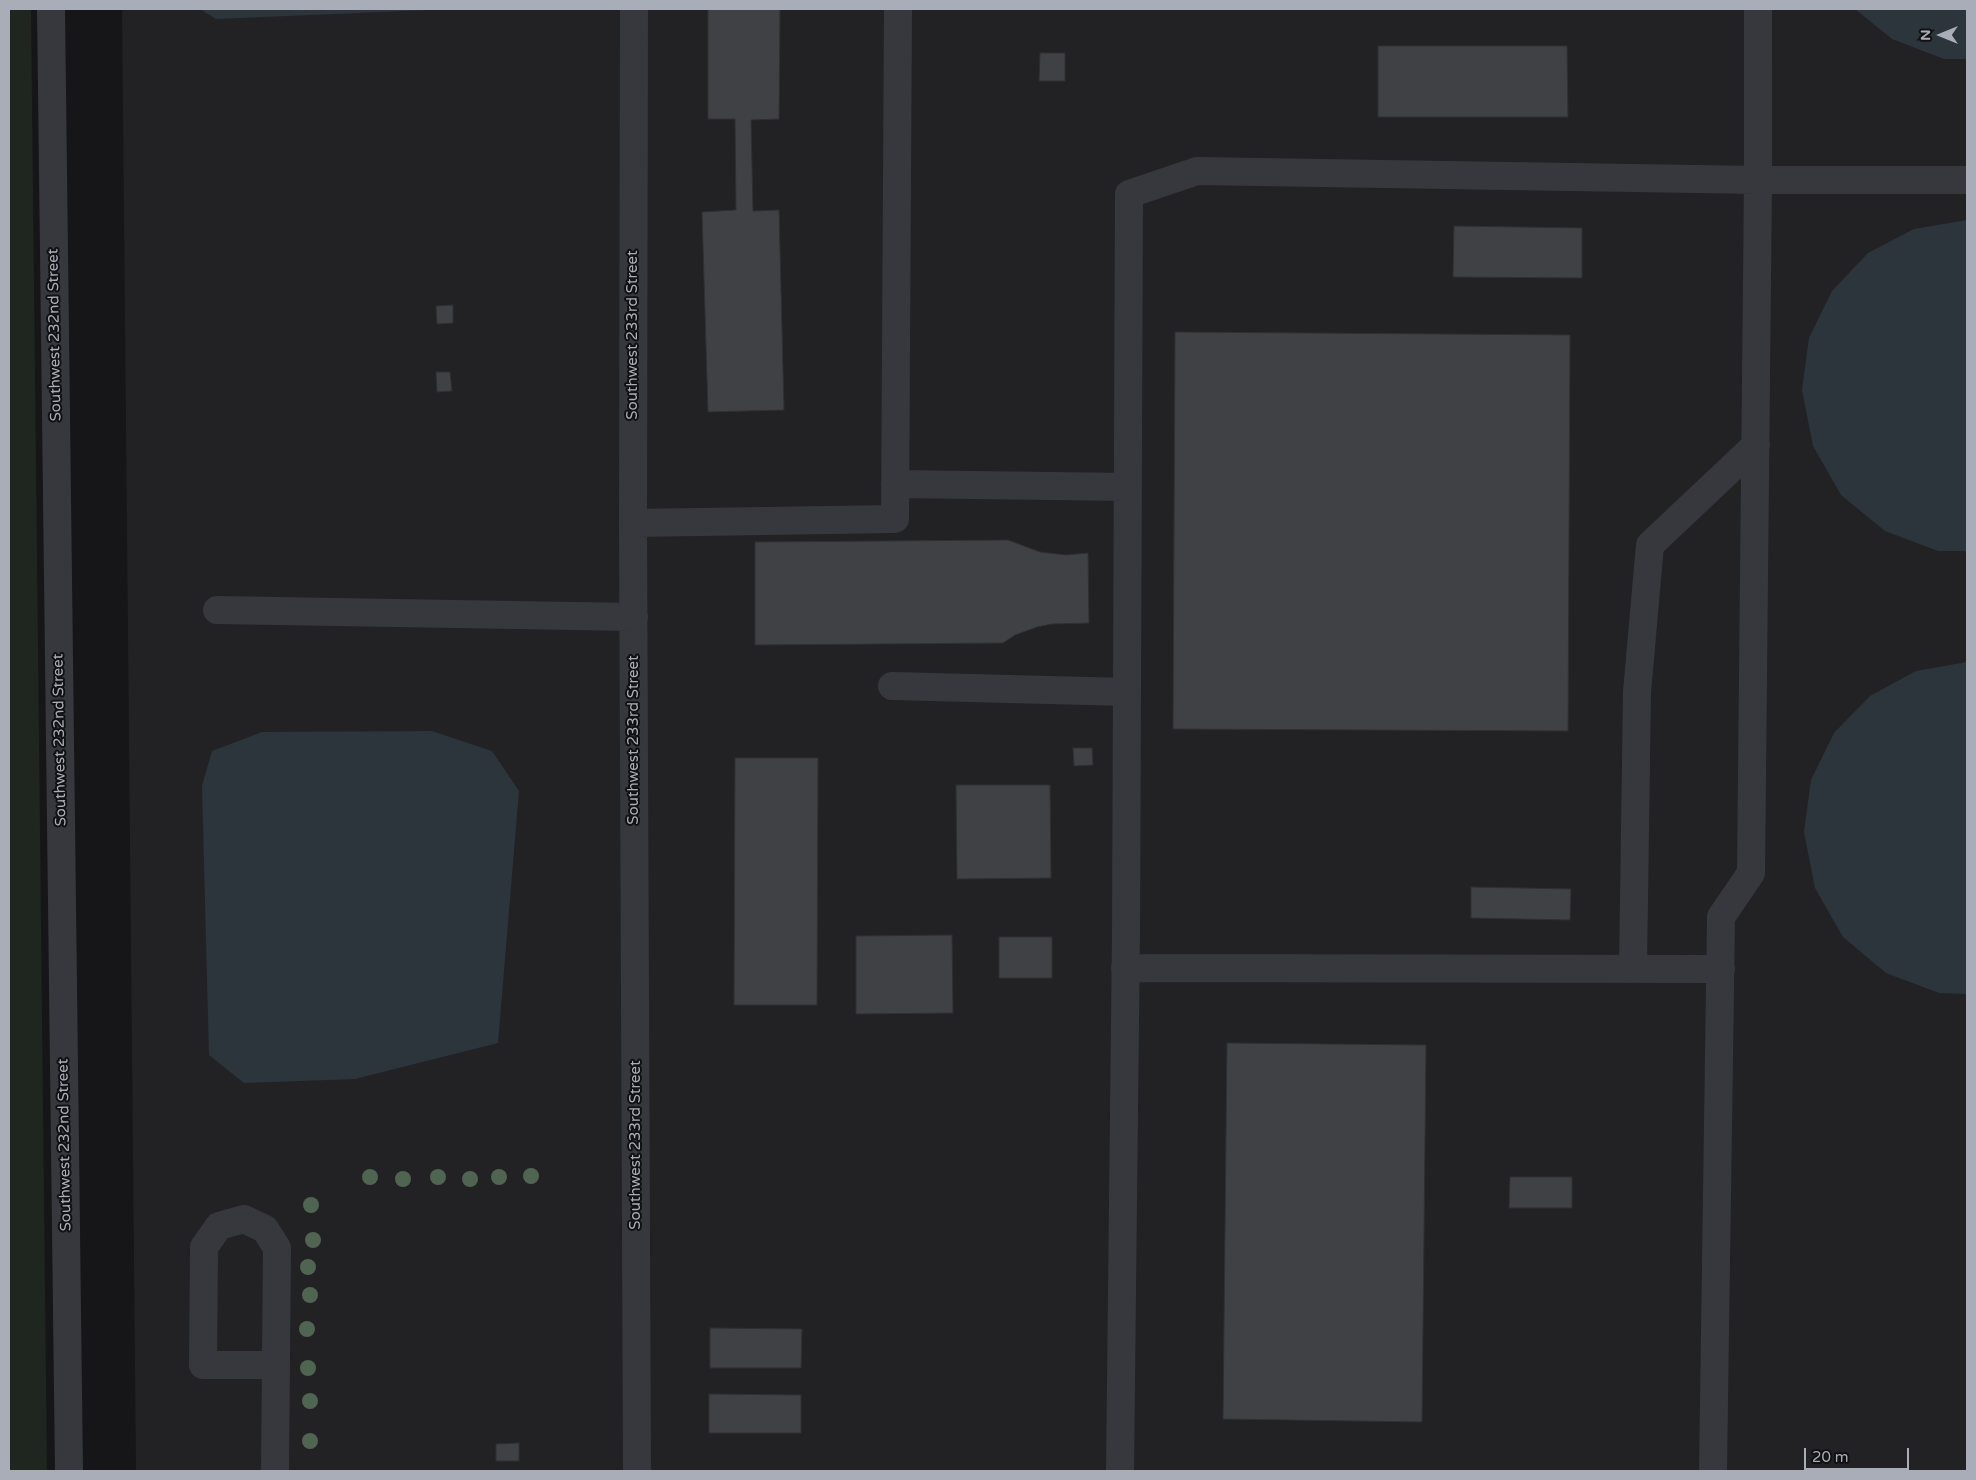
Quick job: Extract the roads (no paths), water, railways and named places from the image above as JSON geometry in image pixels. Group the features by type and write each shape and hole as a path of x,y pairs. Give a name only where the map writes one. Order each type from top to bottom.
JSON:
{"street":[{"name":"Southwest 232nd Street","path":"52,9 69,1471"},
{"name":"Southwest 233rd Street","path":"634,9 633,523 637,1471"},
{"path":"633,523 895,519 898,9"},
{"path":"1713,1471 1721,917 1751,873 1756,445 1758,9"},
{"path":"1120,1471 1126,968 1129,194 1197,171 1758,180 1967,180"},
{"path":"1633,969 1637,692 1650,545 1756,445"},
{"path":"895,484 1128,487"},
{"path":"217,610 634,617"},
{"path":"892,686 1127,692"},
{"path":"1126,968 1720,969"},
{"path":"275,1365 203,1365 204,1247 219,1226 244,1219 265,1229 277,1248 275,1471"}]}
